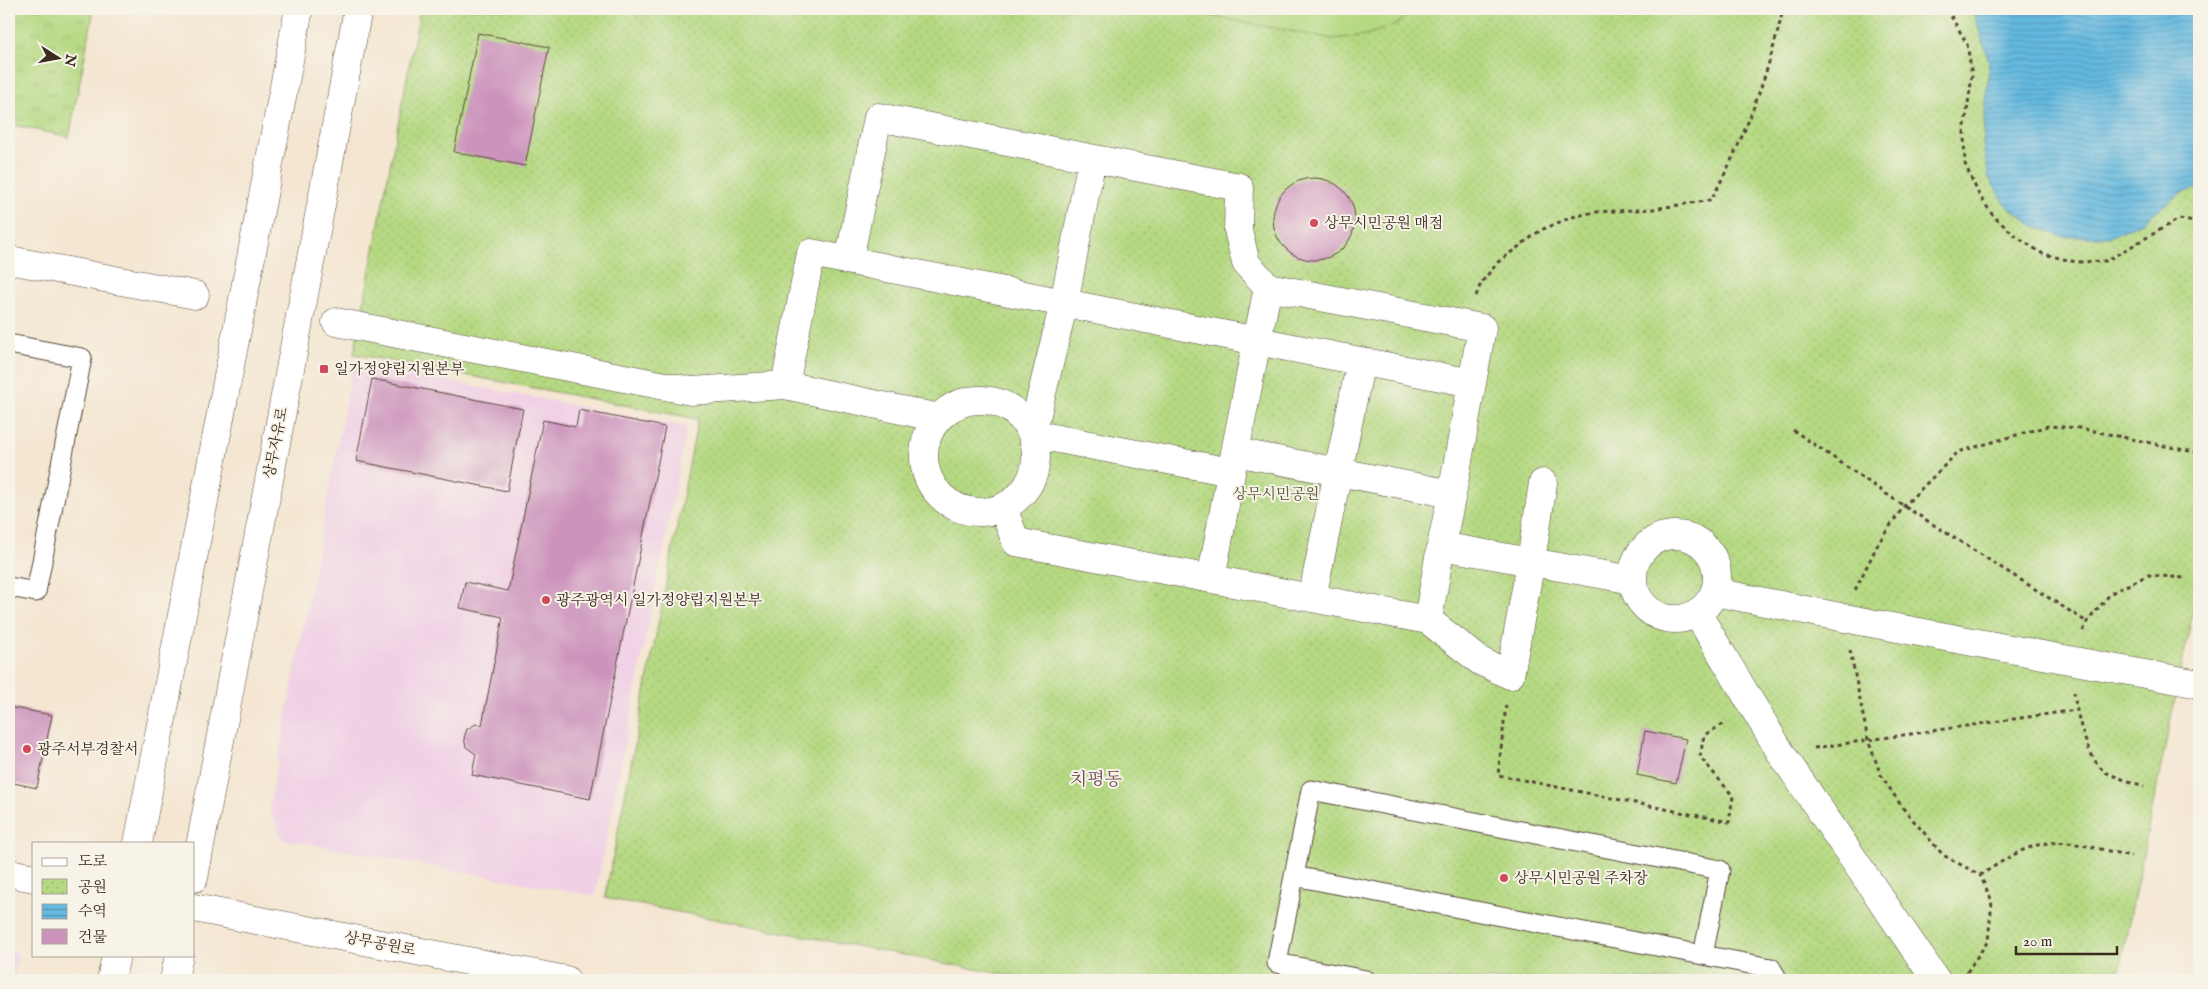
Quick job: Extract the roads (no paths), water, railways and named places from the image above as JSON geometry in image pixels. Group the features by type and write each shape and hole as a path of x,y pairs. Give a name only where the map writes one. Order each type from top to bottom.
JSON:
{"street":[{"path":"138,842 299,9"},
{"name":"상무자유로","path":"195,873 358,9"},
{"path":"849,260 878,117 1239,187 1238,230 1246,263 1268,287 1482,328 1428,620"},
{"path":"1032,434 1064,303 1092,159"},
{"path":"785,385 811,253 1472,383"},
{"path":"9,260 195,295"},
{"path":"1211,579 1268,287"},
{"path":"336,322 691,391 785,385 939,418"},
{"path":"1312,598 1361,361"},
{"path":"973,400 992,401 1009,408 1022,419 1032,434 1036,450 1036,468 1029,485 1018,499 1003,508 984,512 965,511 948,502 934,489 926,472 924,452 929,433 939,418 955,406 973,400"},
{"path":"1032,434 1233,462 1338,472 1452,494"},
{"path":"1003,508 1016,542 1428,620 1480,661 1510,674 1543,483"},
{"path":"1676,535 1689,537 1701,544 1710,553 1716,566 1718,579 1715,592 1708,604 1697,613 1684,619 1670,620 1656,615 1640,600 1633,580 1634,565 1641,552 1651,543 1663,537 1676,535"},
{"path":"1441,546 1633,580"},
{"path":"1715,592 1854,620 2199,684"},
{"path":"1697,613 1780,753 1936,980"},
{"path":"9,873 32,878"},
{"name":"상무공원로","path":"195,908 566,980"},
{"path":"111,980 116,956"},
{"path":"174,980 179,956"}],"lane":[{"path":"9,344 82,358 36,592 9,587"},
{"path":"1366,980 1277,963 1311,790 1720,870 1703,955"},
{"path":"1294,876 1771,968 1778,980"}],"water":[{"path":"1967,9 2199,9 2199,188 2182,192 2142,222 2109,237 2064,237 2034,226 2006,205 1989,178 1983,146 1989,61 1975,17"}],"place":[{"name":"상무시민공원 매점","path":"1314,223"},
{"name":"일가정양립지원본부","path":"324,369"},
{"name":"광주광역시 일가정양립지원본부","path":"546,600"},
{"name":"광주서부경찰서","path":"27,749"},
{"name":"상무시민공원 주차장","path":"1504,878"}],"district":[{"name":"치평동","path":"1096,780"}],"park label":[{"name":"상무시민공원","path":"1276,494"}]}
